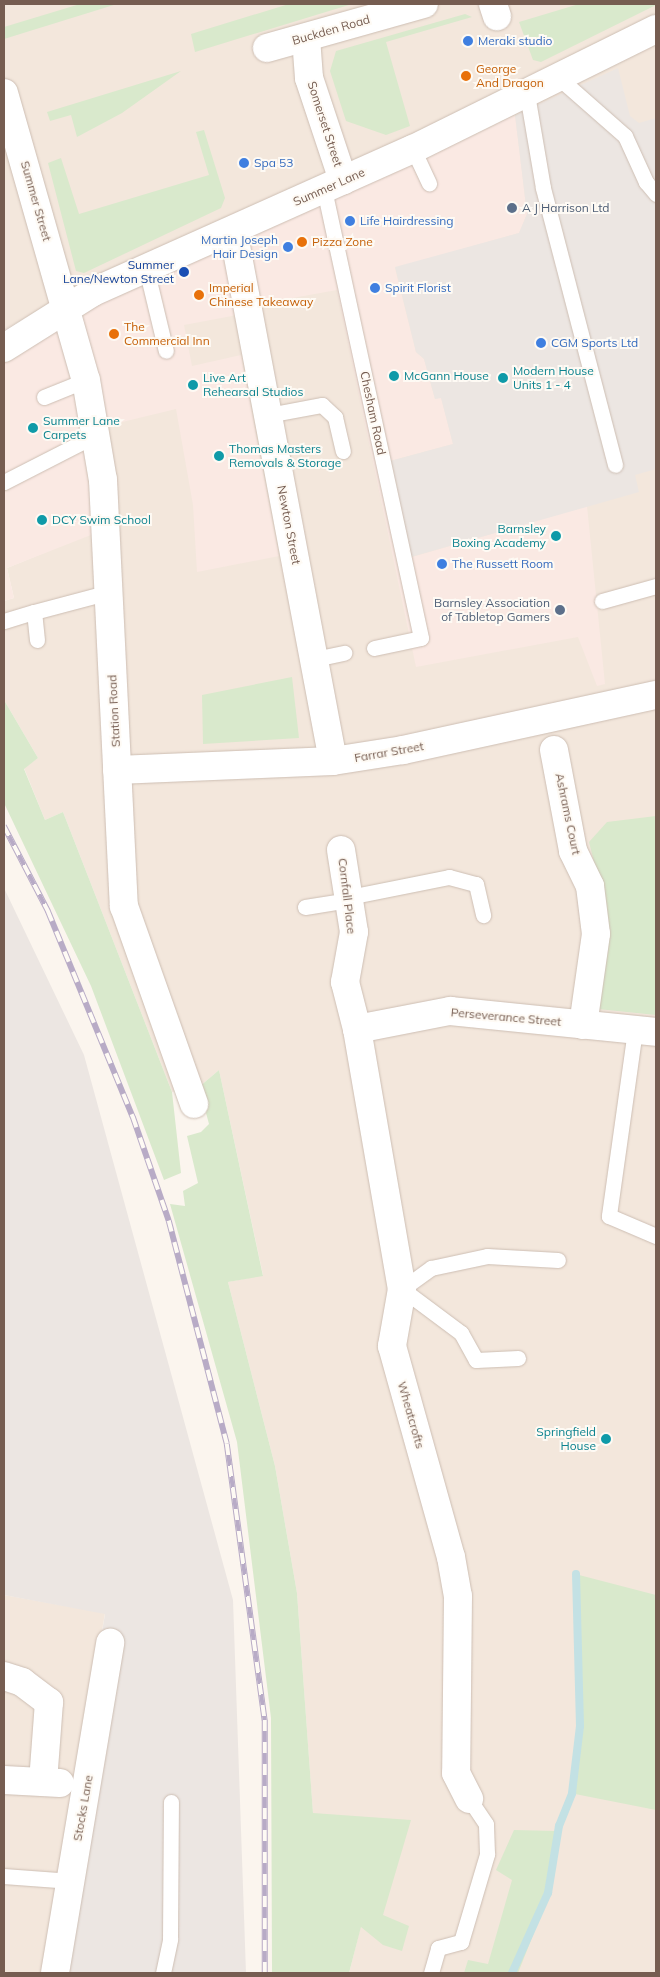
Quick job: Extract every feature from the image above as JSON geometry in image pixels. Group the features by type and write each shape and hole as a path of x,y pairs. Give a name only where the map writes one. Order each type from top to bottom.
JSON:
{"street":[{"name":"Buckden Road","path":"267,48 424,4"},
{"name":"Summer Lane","path":"4,348 93,292 413,149 656,29"},
{"name":"Somerset Street","path":"306,38 309,78 333,185"},
{"name":"Summer Street","path":"4,93 67,310"},
{"name":"Newton Street","path":"232,230 333,761"},
{"name":"Station Road","path":"67,310 86,380 103,480 124,906 194,1104"},
{"name":"Farrar Street","path":"117,770 333,761 403,750 656,695"},
{"name":"Ashrams Court","path":"554,750 573,851 590,886 596,934 584,1025"},
{"name":"Cornfall Place","path":"341,850 354,932 345,982 357,1029"},
{"name":"Perseverance Street","path":"357,1029 450,1011 646,1031"},
{"name":"Wheatcrofts","path":"357,1029 402,1289 392,1346 451,1557 458,1596 456,1774 469,1799"},
{"name":"Stocks Lane","path":"55,1973 110,1643"},
{"path":"4,1676 22,1682 49,1702 47,1730 52,1783 4,1780"}],"lane":[{"path":"559,78 626,136 646,182 656,194"},
{"path":"527,94 543,188 615,465"},
{"path":"413,149 429,183"},
{"name":"Chesham Road","path":"333,185 421,638 374,648"},
{"path":"146,268 166,351"},
{"path":"44,397 86,380"},
{"path":"268,415 322,405 335,416 343,451"},
{"path":"4,482 96,435"},
{"path":"602,601 656,586"},
{"path":"4,620 109,592"},
{"path":"34,612 38,640"},
{"path":"315,659 344,653"},
{"path":"305,907 449,877 476,884 483,915"},
{"path":"646,1031 610,1216 656,1236"},
{"path":"518,1358 476,1360 461,1333 440,1314 402,1289 431,1268 487,1256 558,1260"},
{"path":"431,1973 438,1948 461,1942 487,1854 486,1824 469,1799"},
{"path":"163,1973 170,1939 171,1802"},
{"path":"4,1876 71,1881"}],"shaded area":[{"path":"4,4 656,4 656,1973 349,1973 366,1906 313,1814 297,1593 275,1466 228,1282 263,1275 219,1070 199,1087 172,1092 63,812 45,820 24,768 38,758 4,700 4,601 14,598 7,568 95,532 81,432 109,426 68,293 4,330"},
{"path":"618,68 630,116 639,123 656,118 656,469 635,475 639,492 411,557 390,461 453,444 441,398 435,399 424,359 416,352 395,267 519,233 527,214 515,115"},
{"path":"515,115 527,214 519,233 395,268 416,352 424,359 435,399 441,397 453,444 390,461 412,557 587,506 605,684 597,686 578,637 416,667 337,290 270,302 232,316 184,325 192,366 241,355 279,556 197,572 193,505 176,409 81,432 96,533 7,568 14,598 4,601 4,362 83,311"},
{"path":"4,888 84,1055 233,1600 246,1973 44,1973 105,1614 4,1595"},
{"path":"4,1595 105,1613 44,1973 4,1973"}],"green space":[{"path":"80,4 117,4 4,39 4,27"},
{"path":"289,4 352,4 195,52 191,34"},
{"path":"579,4 656,5 541,62 533,60 519,22"},
{"path":"465,14 472,17 386,42 410,126 386,135 346,121 330,71 336,51"},
{"path":"181,71 122,113 77,137 71,115 50,121 47,112"},
{"path":"204,130 225,198 221,208 84,273 76,271 48,163 61,158 79,214 209,175 196,132"},
{"path":"292,677 299,738 203,744 202,695"},
{"path":"4,700 38,758 24,769 45,820 63,812 172,1092 181,1173 164,1180 91,986 4,803"},
{"path":"656,816 656,1015 598,1009 602,893 589,842 607,822"},
{"path":"219,1070 263,1276 228,1282 275,1466 297,1593 313,1813 411,1820 383,1915 409,1926 402,1951 383,1945 361,1927 349,1973 272,1973 271,1718 237,1442 170,1204 185,1206 183,1191 198,1183 187,1136 201,1132 209,1124 199,1087"},
{"path":"579,1575 656,1595 656,1810 575,1794 583,1727"},
{"path":"514,1830 556,1831 553,1885 518,1973 464,1973 468,1960 488,1964 512,1880 496,1870"}],"waterway":[{"path":"512,1973 548,1893 559,1826 572,1793 580,1726 576,1574"}],"railway":[{"path":"4,826 48,911 133,1117 169,1221 227,1444 265,1720 265,1973"}],"place":[{"name":"Meraki studio","path":"468,41"},
{"name":"George And Dragon","path":"466,76"},
{"name":"Spa 53","path":"244,163"},
{"name":"A J Harrison Ltd","path":"512,208"},
{"name":"Life Hairdressing","path":"350,221"},
{"name":"Pizza Zone","path":"302,242"},
{"name":"Martin Joseph Hair Design","path":"288,247"},
{"name":"Summer Lane/Newton Street","path":"184,272"},
{"name":"Spirit Florist","path":"375,288"},
{"name":"Imperial Chinese Takeaway","path":"199,295"},
{"name":"The Commercial Inn","path":"114,334"},
{"name":"CGM Sports Ltd","path":"541,343"},
{"name":"McGann House","path":"394,376"},
{"name":"Modern House Units 1 - 4","path":"503,378"},
{"name":"Live Art Rehearsal Studios","path":"193,385"},
{"name":"Summer Lane Carpets","path":"33,428"},
{"name":"Thomas Masters Removals & Storage","path":"219,456"},
{"name":"DCY Swim School","path":"42,520"},
{"name":"Barnsley Boxing Academy","path":"556,536"},
{"name":"The Russett Room","path":"442,564"},
{"name":"Barnsley Association of Tabletop Gamers","path":"560,610"},
{"name":"Springfield House","path":"606,1439"}]}
